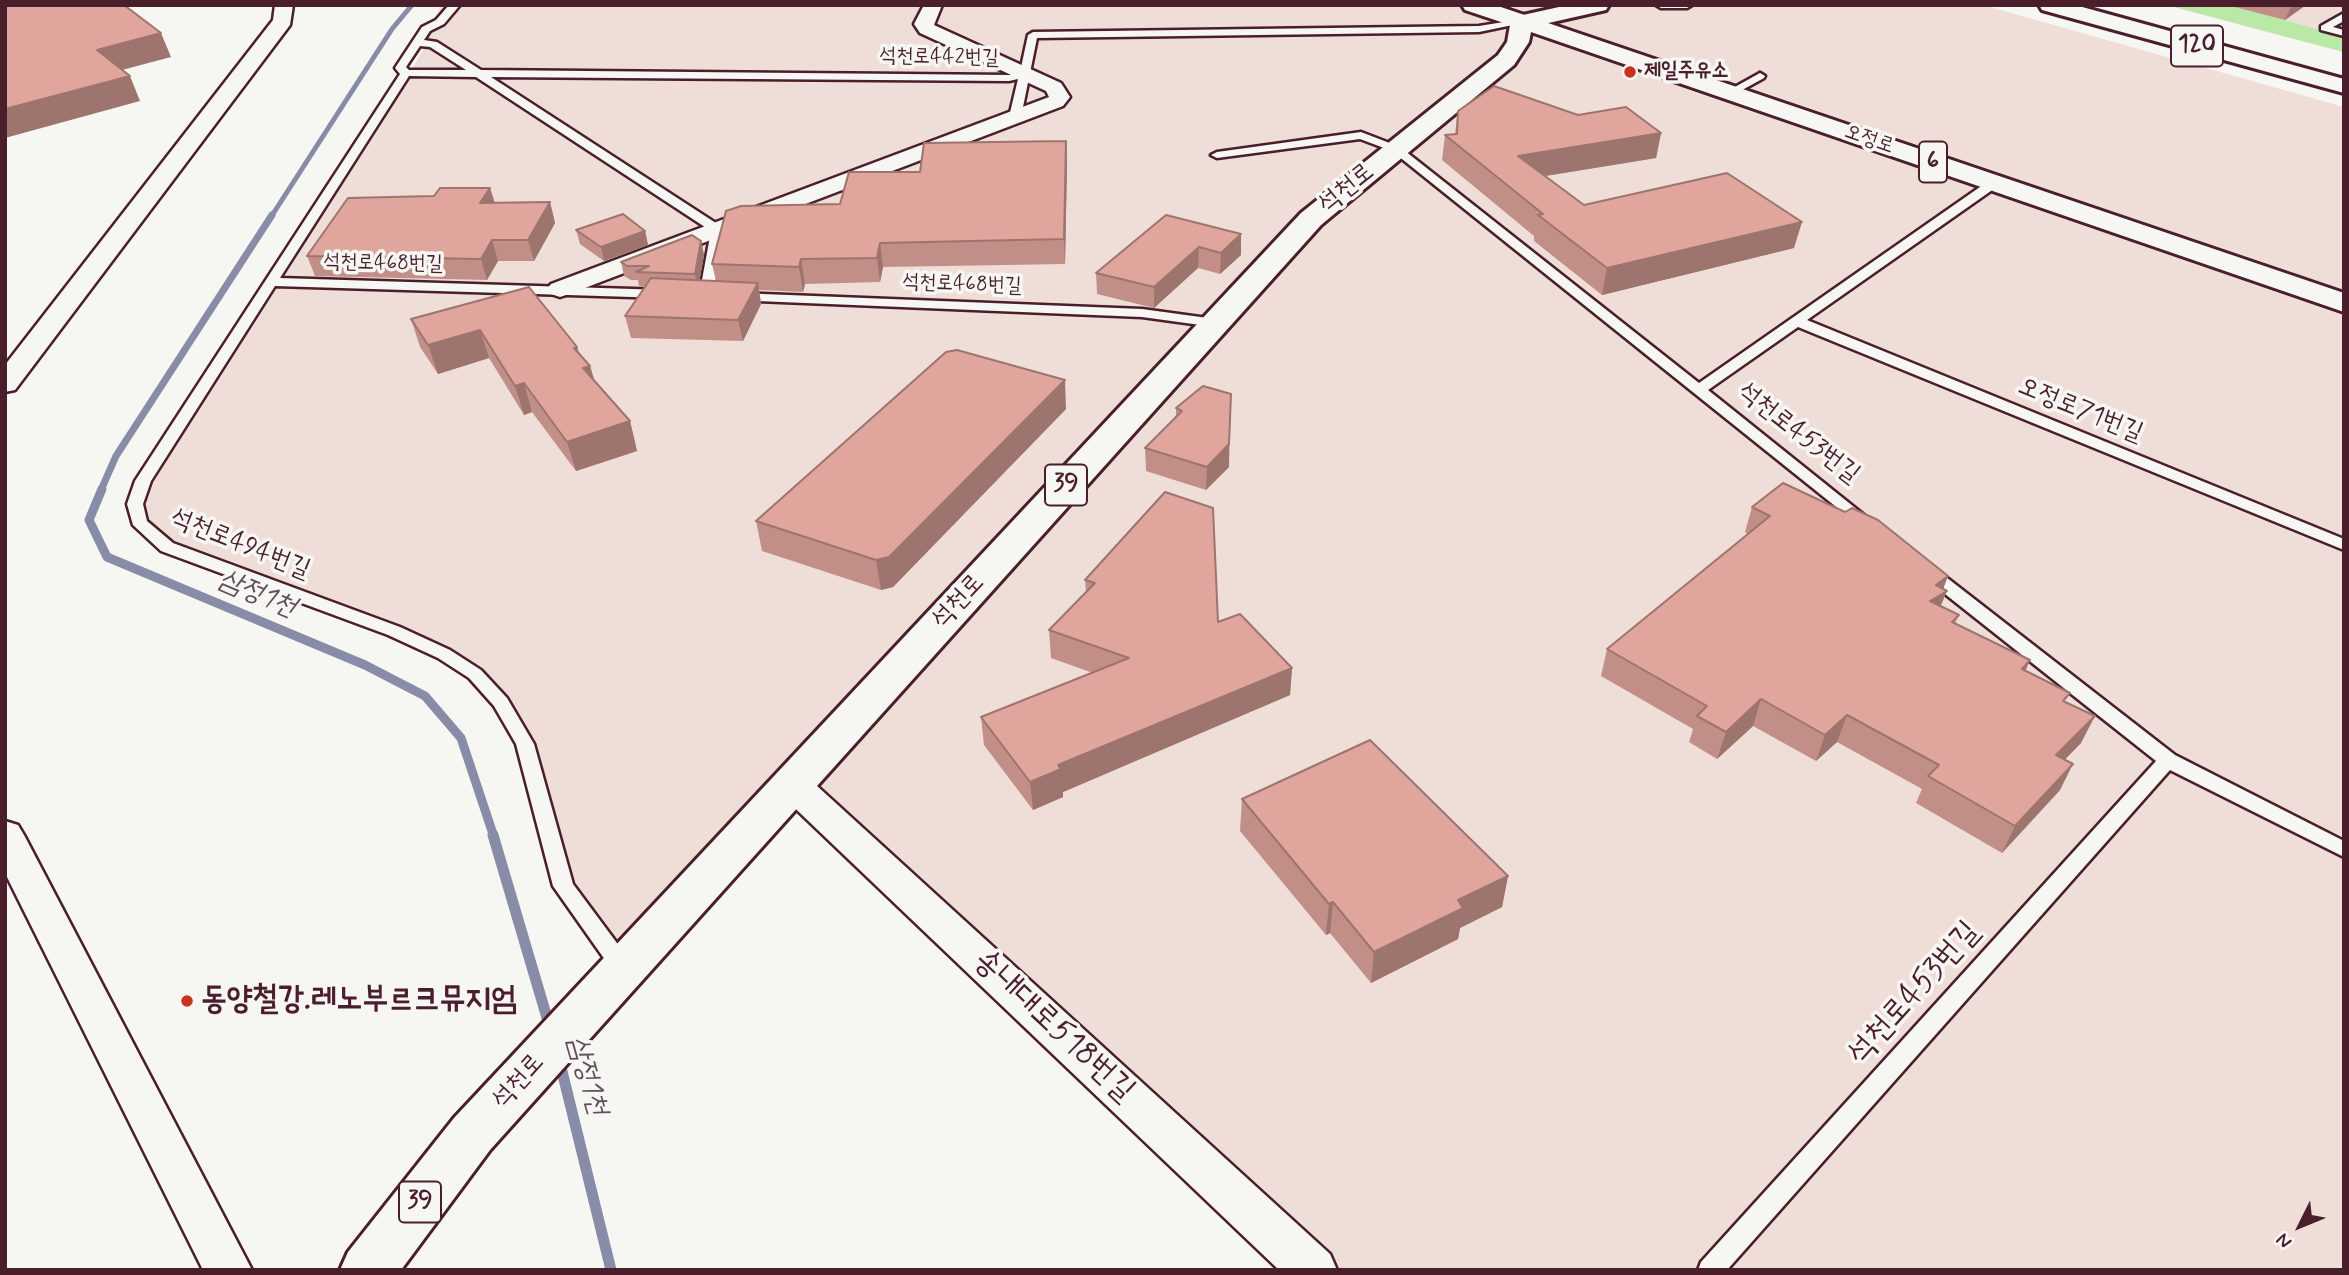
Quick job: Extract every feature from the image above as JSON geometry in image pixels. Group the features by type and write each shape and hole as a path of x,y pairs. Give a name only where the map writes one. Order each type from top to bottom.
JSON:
{"main road":[{"name":"오정로","path":"1473,5 2344,303"},
{"path":"1522,22 1598,5"},
{"name":"120","path":"2050,5 2344,86"},
{"name":"120","path":"2116,5 2344,66"},
{"name":"석천로","path":"368,1270 472,1134 1311,219 1506,60 1518,42 1522,22"}],"street":[{"path":"5,384 283,21 284,5"},
{"path":"560,289 1056,102 1060,97 1055,87 927,29 925,24 933,5"},
{"name":"송내대로518번길","path":"792,784 1313,1270"},
{"path":"5,835 228,1270"}],"lane":[{"path":"455,5 440,22 421,36 718,230 693,295"},
{"path":"1661,5 1687,5"},
{"path":"2344,16 2325,28 2344,33"},
{"name":"석천로442번길","path":"406,73 1009,78 1024,74 1033,35 1479,29 1522,22"},
{"name":"석천로494번길","path":"421,36 400,68 406,73 143,481 135,504 139,522 150,535 167,547 394,631 444,654 475,674 501,702 525,744 563,886 623,968"},
{"path":"1015,117 1024,74"},
{"path":"1729,93 1760,76"},
{"name":"석천로453번길","path":"1217,155 1362,135 1396,149 1883,537"},
{"path":"1697,391 1994,183"},
{"name":"석천로468번길","path":"270,282 560,289 1142,313 1215,323"},
{"name":"오정로71번길","path":"1798,322 2344,545"},
{"path":"1916,562 2168,760 2344,850"},
{"name":"석천로453번길","path":"1710,1270 2168,760"}],"shaded area":[{"path":"440,5 1983,5 2344,107 2344,1270 1314,1270 792,785 623,968 551,840 517,732 475,674 424,644 167,547 139,522 143,481 412,69 435,28"},
{"path":"2167,5 2344,5 2344,52 2274,34"}],"green space":[{"path":"2167,5 2227,5 2285,20 2344,37 2344,52"}],"building":[{"path":"5,5 124,5 161,33 97,50 130,76 5,109"},
{"path":"1494,86 1578,115 1626,107 1661,133 1518,156 1584,205 1727,173 1802,222 1607,268 1538,215 1543,214 1445,135 1457,134 1458,111"},
{"path":"1066,141 1064,239 880,243 877,258 801,259 799,267 712,264 726,211 741,206 840,204 849,172 920,172 924,143"},
{"path":"440,188 490,188 480,203 550,202 528,240 492,240 481,259 307,256 348,198 434,196"},
{"path":"623,214 645,231 601,247 576,230"},
{"path":"1166,215 1241,234 1221,253 1199,247 1154,287 1096,273"},
{"path":"692,235 701,241 695,274 636,272 649,266 627,266 621,262"},
{"path":"651,278 758,283 738,320 625,316"},
{"path":"529,287 590,366 583,368 630,421 567,442 524,383 515,386 480,330 428,345 411,319"},
{"path":"957,350 1065,380 889,557 876,560 756,521 946,352"},
{"path":"1203,386 1231,394 1229,444 1207,467 1145,448 1182,411 1176,408"},
{"path":"1783,483 1845,512 1852,508 1878,520 1948,576 1936,585 1947,591 1930,601 1959,615 1952,622 2030,660 2022,669 2070,693 2063,701 2095,716 2056,755 2073,764 2015,826 1928,776 1939,765 1847,715 1825,735 1761,699 1726,732 1697,716 1707,706 1607,649 1770,516 1752,507"},
{"path":"1165,492 1213,508 1218,622 1240,614 1292,668 1058,765 1061,769 1030,782 981,717 1129,658 1049,630 1095,583 1085,580"},
{"path":"1370,740 1508,876 1458,900 1463,908 1374,952 1333,902 1329,904 1242,799"}],"waterway":[{"name":"삼정1천","path":"271,217 392,29 412,5"},
{"name":"삼정1천","path":"101,490 116,456 272,215"},
{"name":"삼정1천","path":"102,489 89,520 107,557 365,665 425,696 461,738 494,837"},
{"name":"삼정1천","path":"493,835 550,1028"},
{"name":"삼정1천","path":"559,1059 611,1270"}],"place":[{"name":"제일주유소","path":"1630,72"},
{"name":"동양철강.레노부르크뮤지엄","path":"187,1001"}]}
